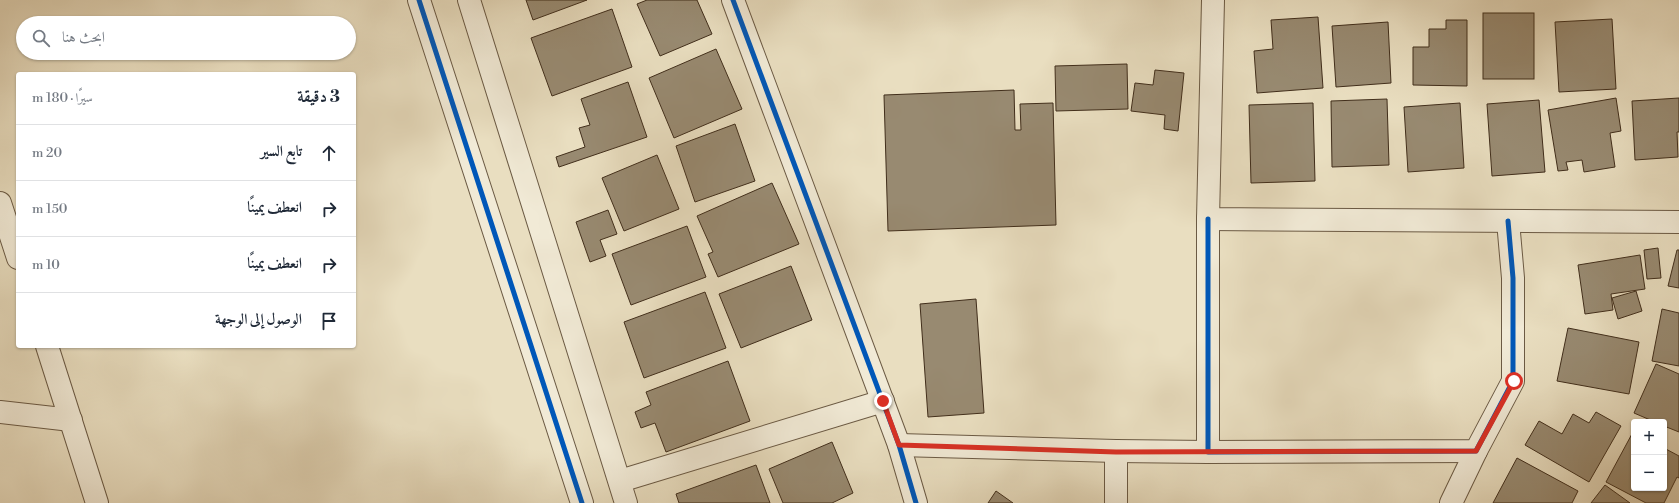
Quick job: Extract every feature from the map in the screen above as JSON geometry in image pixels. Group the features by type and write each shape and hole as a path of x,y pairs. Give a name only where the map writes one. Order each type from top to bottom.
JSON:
{"street":[{"path":"419,0 582,503"},
{"path":"468,0 626,503"},
{"path":"733,0 883,401 899,445 916,503"},
{"path":"1208,452 1208,219 1213,0"},
{"path":"0,203 16,252"},
{"path":"1208,219 1679,222"},
{"path":"1451,503 1476,451 1514,381 1513,278 1508,221"},
{"path":"48,348 97,503"},
{"path":"620,481 883,401"},
{"path":"0,412 71,420"},
{"path":"899,445 1116,452 1476,451"},
{"path":"1116,452 1116,503"}],"building":[{"path":"526,0 587,0 533,20"},
{"path":"647,0 697,0 712,34 660,56 637,4"},
{"path":"612,9 632,67 552,96 531,38"},
{"path":"1483,13 1534,13 1534,79 1483,79"},
{"path":"1318,17 1323,88 1257,93 1254,51 1273,49 1271,20"},
{"path":"1612,19 1616,89 1559,92 1555,22"},
{"path":"1446,20 1467,20 1467,86 1413,85 1413,47 1429,47 1429,29 1446,29"},
{"path":"1388,22 1391,83 1336,87 1332,26"},
{"path":"716,49 742,109 674,138 649,78"},
{"path":"1127,64 1128,109 1056,111 1055,66"},
{"path":"1155,70 1184,73 1178,131 1164,129 1165,115 1131,111 1135,83 1153,85"},
{"path":"628,82 647,137 559,167 556,157 585,147 579,128 590,125 581,99"},
{"path":"1014,90 1015,130 1021,130 1020,104 1053,103 1056,225 888,231 884,95"},
{"path":"1616,98 1621,131 1610,133 1615,167 1584,172 1582,160 1566,162 1568,170 1558,171 1548,110"},
{"path":"1679,98 1679,132 1677,132 1678,157 1635,160 1632,101"},
{"path":"1387,99 1389,165 1332,167 1331,101"},
{"path":"1539,100 1545,172 1492,176 1487,104"},
{"path":"1313,103 1315,181 1251,183 1249,105"},
{"path":"1460,103 1464,168 1408,172 1404,107"},
{"path":"735,124 755,181 695,202 676,146"},
{"path":"657,155 679,209 624,231 602,178"},
{"path":"772,183 799,244 718,277 708,254 713,252 697,216"},
{"path":"608,210 617,234 600,240 606,256 590,262 576,222"},
{"path":"687,226 706,277 631,305 612,254"},
{"path":"1658,248 1661,278 1647,279 1644,250"},
{"path":"1677,250 1679,250 1679,288 1668,286"},
{"path":"1640,255 1645,289 1611,294 1613,310 1585,314 1578,265"},
{"path":"791,266 812,320 741,348 719,294"},
{"path":"1636,291 1642,311 1618,319 1612,298"},
{"path":"705,292 726,348 644,378 624,322"},
{"path":"976,299 984,413 928,417 920,304"},
{"path":"1662,309 1679,313 1679,366 1652,361"},
{"path":"1568,328 1639,342 1629,394 1557,381"},
{"path":"728,361 750,421 666,452 655,423 641,428 635,412 651,405 646,392"},
{"path":"1656,364 1679,374 1679,432 1667,427 1667,419 1648,419 1634,413"},
{"path":"1596,412 1621,426 1589,482 1525,445 1539,421 1562,434 1573,414 1589,423"},
{"path":"1631,436 1631,491 1667,491 1667,450 1679,456 1679,478 1677,477 1664,503 1646,503 1606,482"},
{"path":"832,442 853,493 832,503 783,503 769,469"},
{"path":"1517,458 1578,491 1572,503 1493,503"},
{"path":"756,465 770,503 679,503 676,494"},
{"path":"1605,485 1630,503 1591,503"},
{"path":"996,491 1013,503 988,503"}],"cycle path":[{"path":"419,0 582,503"},
{"path":"733,0 899,445 916,503"},
{"path":"1208,219 1208,452 1476,451 1513,381 1513,278 1508,221"}],"route":[{"path":"883,401 899,445 1116,452 1476,451 1514,381"}]}
